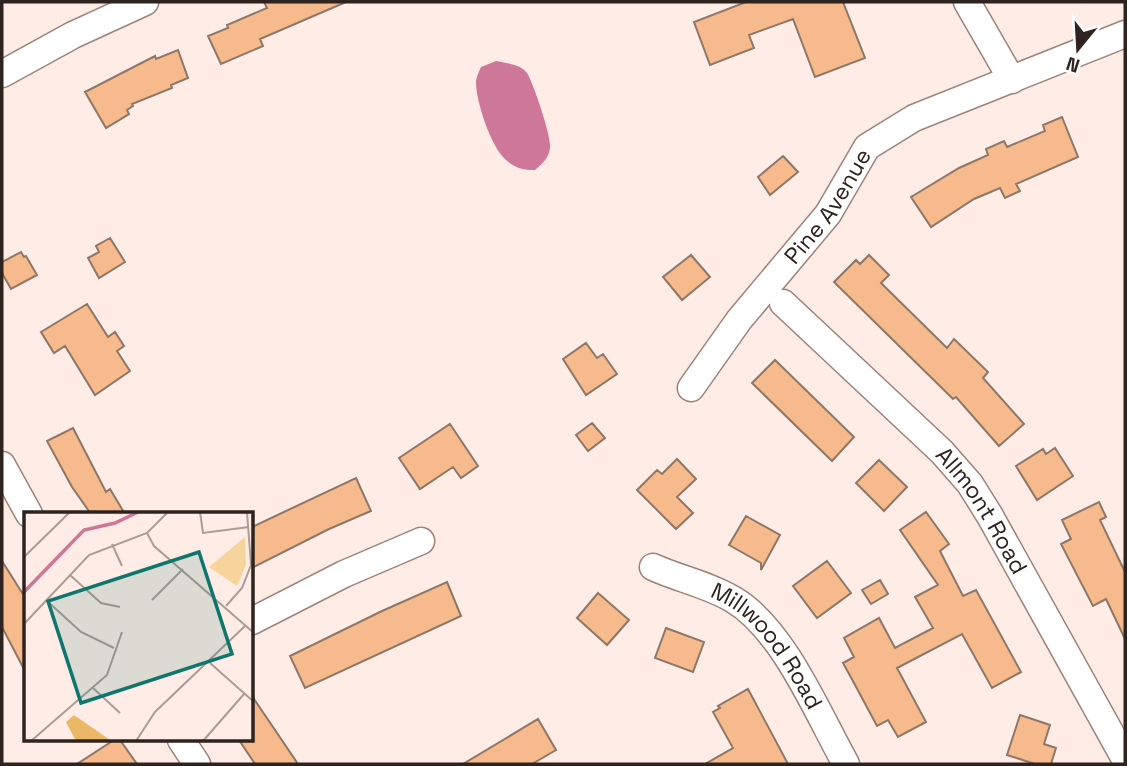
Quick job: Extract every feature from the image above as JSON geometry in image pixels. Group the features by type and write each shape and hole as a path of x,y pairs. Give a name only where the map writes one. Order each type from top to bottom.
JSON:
{"street":[{"path":"2,74 73,35 145,2"},
{"path":"967,2 1012,80"},
{"name":"Pine Avenue","path":"691,388 739,320 828,214 867,147 914,118 1125,34"},
{"name":"Allmont Road","path":"783,303 942,452 970,484 1125,759"},
{"path":"2,465 28,512"},
{"path":"254,620 344,574 421,541"},
{"name":"Millwood Road","path":"653,567 732,598 756,615 786,655 846,764"},
{"path":"182,742 197,764"}],"shaded area":[{"path":"496,61 521,68 530,78 550,142 547,158 535,170 519,168 505,159 485,123 476,81 481,67"}],"building":[{"path":"264,2 346,2 260,39 263,46 221,64 208,36 267,8"},
{"path":"746,2 843,2 865,58 815,77 793,19 749,35 754,48 710,65 694,22"},
{"path":"178,50 188,78 171,85 172,88 132,104 127,110 129,114 106,128 85,92 155,56 156,59"},
{"path":"1062,117 1078,157 1016,184 1020,191 1005,198 1000,188 974,199 931,227 911,197 959,168 988,155 986,149 1004,141 1007,147 1045,131 1043,125"},
{"path":"783,156 798,172 770,195 758,177"},
{"path":"110,238 125,262 99,278 88,258 99,252 96,246"},
{"path":"21,252 37,275 11,289 2,273 2,262"},
{"path":"691,255 710,277 682,300 663,277"},
{"path":"869,255 889,275 881,283 947,348 954,339 988,372 983,378 1024,424 999,446 956,397 953,399 834,282 856,260 860,264"},
{"path":"87,304 108,337 115,332 124,346 117,351 130,371 95,395 65,346 54,353 41,332"},
{"path":"586,343 597,358 603,354 617,374 586,395 563,359"},
{"path":"775,360 854,437 832,461 752,383"},
{"path":"592,423 605,438 588,451 576,435"},
{"path":"450,424 478,466 461,478 453,467 420,489 399,458"},
{"path":"73,428 106,492 110,489 124,512 90,512 72,487 47,441"},
{"path":"1055,448 1073,476 1037,500 1016,466 1043,449 1046,454"},
{"path":"677,459 696,479 677,497 693,513 676,529 637,490 657,470 662,474"},
{"path":"879,460 907,487 884,511 856,483"},
{"path":"356,478 371,511 254,567 254,526"},
{"path":"1099,502 1106,517 1100,520 1125,572 1125,639 1106,599 1093,606 1061,544 1071,539 1062,520"},
{"path":"926,512 949,544 940,551 963,596 976,590 1021,672 992,688 962,634 897,668 926,722 898,737 888,720 877,726 843,663 854,657 844,638 879,618 895,648 933,628 915,597 938,585 900,530"},
{"path":"746,516 780,535 761,570 761,563 729,545"},
{"path":"2,561 24,596 24,669 2,627"},
{"path":"827,561 851,593 817,618 793,586"},
{"path":"880,580 888,594 871,604 862,590"},
{"path":"447,582 461,616 305,688 290,656"},
{"path":"598,593 629,620 607,645 577,618"},
{"path":"666,628 704,642 693,672 655,658"},
{"path":"748,689 788,764 705,764 733,748 713,712 720,708 718,706"},
{"path":"254,699 298,764 255,764 240,742 254,742"},
{"path":"1020,715 1050,725 1044,744 1056,748 1051,764 1035,764 1007,755"},
{"path":"538,719 556,750 532,764 463,764"},
{"path":"111,742 121,742 137,764 77,764"}]}
